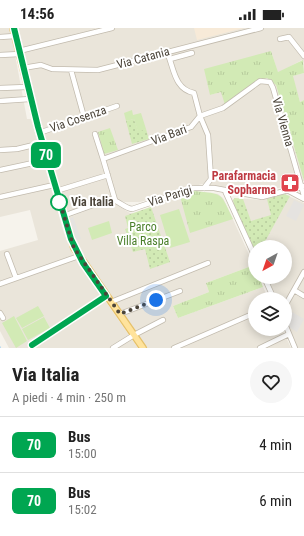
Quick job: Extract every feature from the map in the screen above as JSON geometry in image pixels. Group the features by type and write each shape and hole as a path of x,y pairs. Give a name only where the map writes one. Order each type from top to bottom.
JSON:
{"main road":[{"path":"14,28 39,133 72,243 106,296 144,348"}],"street":[{"path":"0,55 19,53 112,28"},
{"name":"Via Catania","path":"23,68 41,66 52,69 98,70 262,28"},
{"path":"0,37 15,36"},
{"path":"280,39 289,37 304,56"},
{"path":"167,52 175,78 186,91 194,93 196,96 200,116 208,135 214,188"},
{"path":"170,60 192,53"},
{"path":"71,70 84,117"},
{"name":"Via Bari","path":"103,158 191,127 200,116 223,108 260,81 270,82"},
{"name":"Via Vienna","path":"270,82 274,88 278,108 303,186 302,192 304,197"},
{"path":"0,88 27,87"},
{"path":"0,100 30,99"},
{"name":"Via Cosenza","path":"39,133 117,106"},
{"path":"278,108 284,106"},
{"path":"63,216 105,201 115,200 95,134"},
{"path":"0,150 42,143"},
{"path":"0,170 47,160"},
{"path":"56,191 108,175"},
{"path":"204,188 212,178"},
{"path":"0,197 54,185"},
{"name":"Via Parigi","path":"115,200 127,208 132,209 194,188 214,188 262,197 289,191 303,186"},
{"path":"225,191 248,242"},
{"path":"289,191 304,197"},
{"path":"7,254 16,278"},
{"path":"0,284 79,256"},
{"path":"111,302 208,263"},
{"path":"292,294 304,272"},
{"path":"294,290 304,296"},
{"path":"120,314 180,291"},
{"path":"32,345 106,296"},
{"path":"0,313 3,318"},
{"path":"174,348 248,316"},
{"path":"113,348 134,334 163,320"},
{"path":"260,348 285,336"},
{"path":"289,348 295,347 290,336"}],"shaded area":[{"path":"0,28 10,28 27,119 31,119 64,233 72,253 138,348 9,348 0,331 0,251 38,240 30,210 0,217"},
{"path":"17,28 304,28 304,63 302,60 278,73 271,51 210,95 262,79 272,80 276,85 304,181 260,193 202,184 140,202 125,202 110,198 65,212 40,126"},
{"path":"194,28 244,28 197,40"},
{"path":"304,73 304,100 300,102 292,76"},
{"path":"194,191 218,194 223,198 248,252 248,267 206,283 209,292 173,306 178,318 248,292 248,336 285,336 291,348 147,348 86,262 73,239 67,218 107,203 115,204 130,213 134,213"},
{"path":"284,194 304,203 304,348 298,348 292,335 292,292 273,292 270,284 292,284 292,240 250,240 233,200 235,198 260,200"},
{"path":"294,200 304,205 296,221 286,216"},
{"path":"73,217 81,239 76,240 69,219"},
{"path":"263,287 266,292 249,292"},
{"path":"292,312 304,319 297,332 292,329"}],"green space":[{"path":"271,51 278,72 303,60 304,73 293,76 300,102 304,100 304,181 276,85 267,78 256,82 225,105 221,92 210,95 204,69"},
{"path":"132,110 133,115 141,113 146,129 138,132 134,119 126,121 124,113"},
{"path":"134,119 138,131 146,129 149,139 132,144 126,121"},
{"path":"110,128 118,150 104,154 98,132"},
{"path":"194,191 211,193 220,196 226,204 233,219 190,233 180,196"},
{"path":"284,194 290,196 266,240 250,240 233,200 235,198 243,199 251,221 271,215 267,199"},
{"name":"Parco Villa Raspa","path":"151,207 170,262 150,269 145,249 133,252 125,229 128,228 125,216"},
{"path":"179,209 190,242 170,248 160,215"},
{"path":"109,221 112,233 92,240 88,228"},
{"path":"248,267 248,284 262,284 263,287 178,318 173,306 209,292 206,283"},
{"path":"38,306 44,316 22,328 16,318"},
{"path":"14,316 27,341 16,348 2,323"},
{"path":"44,317 50,328 28,340 22,329"}],"bus line":[{"name":"70","path":"14,28 27,87 61,208 74,248 106,296 32,345"}],"place":[{"name":"Parafarmacia Sopharma","path":"290,183"},
{"name":"Via Italia","path":"59,202"}],"route":[{"path":"59,202 59,200 74,248 120,314 156,300"}]}
